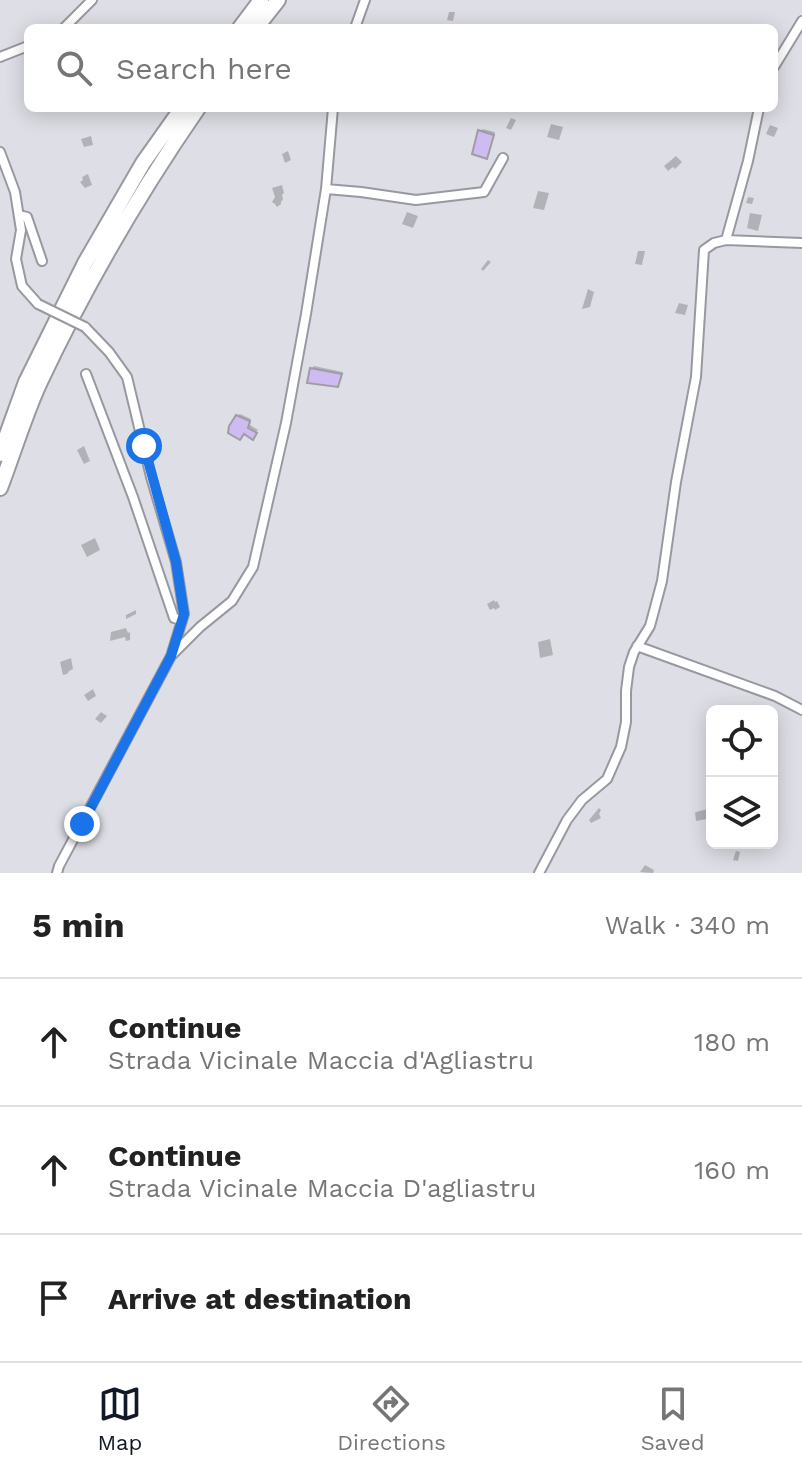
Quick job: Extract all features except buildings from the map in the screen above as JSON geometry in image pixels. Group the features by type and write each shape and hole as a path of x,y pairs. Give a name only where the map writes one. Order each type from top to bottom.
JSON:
{"highway":[{"path":"243,24 261,0"},
{"path":"259,24 278,0"},
{"path":"0,454 26,382 85,263 143,163 179,112"},
{"path":"0,488 38,386 98,268 156,170 195,112"}],"street":[{"path":"68,24 92,0"},
{"path":"356,24 365,0"},
{"path":"778,60 802,21"},
{"path":"0,57 24,48"},
{"path":"171,656 232,601 253,567 286,423 326,189 333,112"},
{"path":"726,240 758,112"},
{"path":"0,152 15,192 19,215 21,230 16,259 22,286 38,304 85,327 127,377 151,477 176,562 184,614 171,656 57,873"},
{"path":"326,189 416,200 484,192 503,158"},
{"path":"19,215 27,217 42,261"},
{"path":"539,873 567,820 582,800 607,779 621,747 626,722 629,667 637,646 650,626 662,581 676,482 696,377 704,250 726,240 802,243"},
{"path":"86,374 133,497 174,618 182,620"},
{"path":"637,646 775,696 802,710"}],"route":[{"path":"82,824 171,656 184,614 176,562 144,446"}]}
